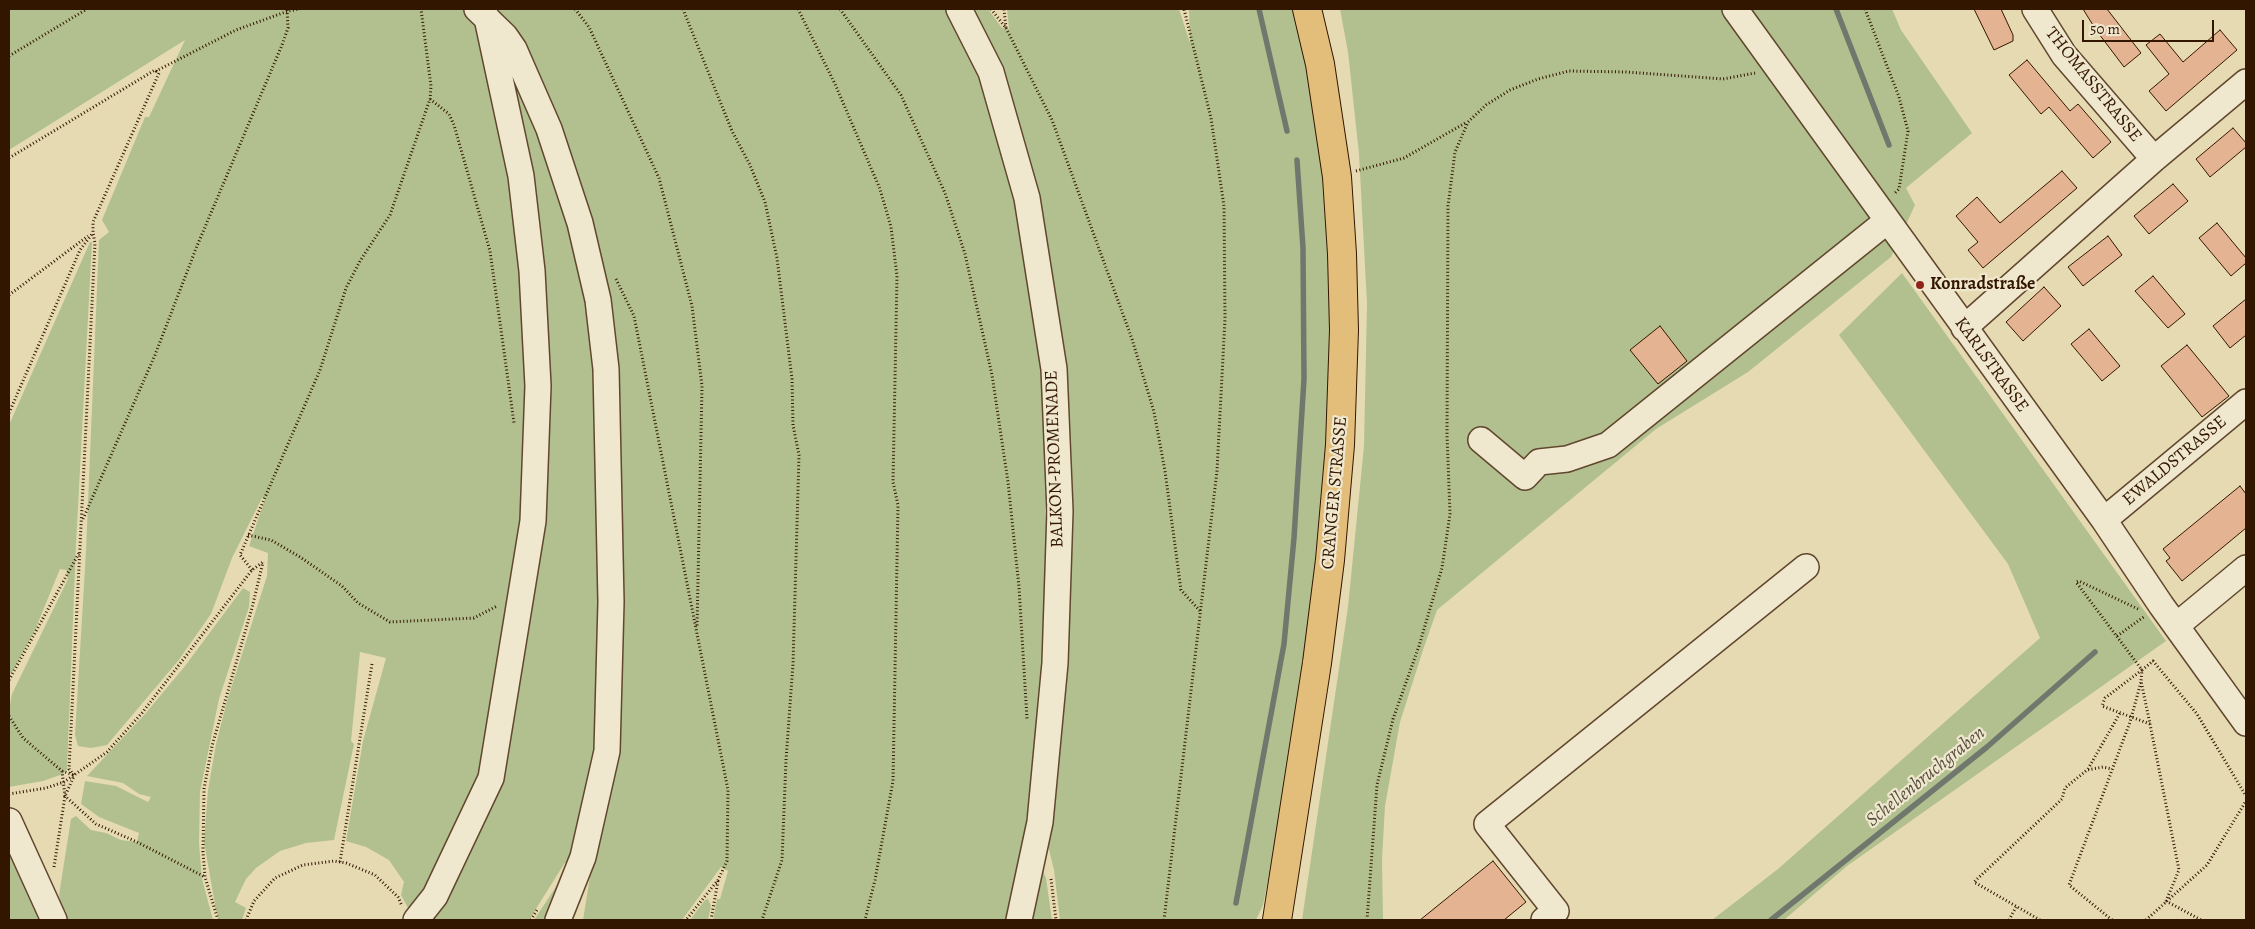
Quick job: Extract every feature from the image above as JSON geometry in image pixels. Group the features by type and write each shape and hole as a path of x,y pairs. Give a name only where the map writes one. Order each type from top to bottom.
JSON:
{"main road":[{"name":"CRANGER STRASSE","path":"1278,920 1317,663 1340,445 1344,330 1337,177 1320,64 1307,9"},
{"name":"CRANGER STRASSE","path":"1320,9 1325,24 1320,64"}],"street":[{"name":"BALKON-PROMENADE","path":"959,9 991,72 1026,198 1054,369 1060,511 1055,663 1040,822 1019,920"},
{"name":"KARLSTRASSE","path":"1735,9 2104,520 2176,626 2246,723"},
{"name":"THOMASSTRASSE","path":"2035,9 2064,55 2154,159"},
{"path":"411,916 435,896 491,778 533,521 538,386 532,271 522,176 482,13"},
{"path":"482,13 514,49 528,78 552,139 580,223 595,290 606,369 611,602 607,751 583,857 558,920"},
{"path":"1964,328 2154,159 2246,82"},
{"path":"1481,440 1525,477 1539,462 1567,459 1608,445 1887,221"},
{"name":"EWALDSTRASSE","path":"2104,520 2246,402"},
{"path":"1544,920 1556,911 1487,824 1806,567"},
{"path":"2176,626 2246,568"},
{"path":"9,821 54,920"}],"path":[{"path":"9,56 87,9"},
{"path":"9,158 155,70 236,30 288,10 300,9"},
{"path":"252,570 240,555 320,370 346,288 360,261 390,215 430,99 431,86 421,9"},
{"path":"575,9 589,27 659,178 692,306 702,386 697,636"},
{"path":"683,9 732,130 750,165 765,202 777,258 792,379 793,425 799,454 793,664 786,760 782,860 762,920"},
{"path":"798,9 835,84 880,189 891,227 897,276 893,482 898,505 893,781 875,880 865,920"},
{"path":"840,9 901,95 945,193 965,254 992,375 1008,482 1019,587 1027,722"},
{"path":"992,9 1006,28 1052,120 1132,339 1154,412 1165,471 1181,590 1201,612"},
{"path":"1004,9 1006,28"},
{"path":"1164,920 1217,471 1225,319 1224,206 1211,118 1184,9"},
{"path":"1865,9 1900,98 1908,131 1899,189 1895,194"},
{"path":"82,522 154,355 201,237 282,45 288,28 288,10"},
{"path":"1337,177 1404,158 1468,122 1486,106 1510,90 1538,79 1569,71 1626,72 1723,79 1755,73 1772,62"},
{"path":"74,775 69,769 95,243 93,222 159,73 156,71"},
{"path":"430,99 449,114 454,125 490,251 515,429"},
{"path":"1367,920 1377,785 1393,720 1419,646 1442,568 1450,514 1448,206 1455,152 1468,122"},
{"path":"9,295 93,233"},
{"path":"9,413 80,250 93,233"},
{"path":"614,275 634,316 697,636 718,731 728,790 728,861 718,880 686,920"},
{"path":"248,536 270,540 300,557 342,586 358,603 390,622 474,618 522,590"},
{"path":"9,680 80,550"},
{"path":"9,794 46,788 64,782 107,752 142,713 252,570 263,562 252,608 212,746 204,789 202,829 205,877 218,920"},
{"path":"2148,614 2079,581 2076,582 2142,670 2142,681 2179,870 2166,901"},
{"path":"2118,636 2142,619"},
{"path":"2150,724 2102,706 2105,698 2153,661 2206,727 2246,796"},
{"path":"340,862 372,664"},
{"path":"2112,920 2069,885 2131,717 2142,681"},
{"path":"2040,920 1974,882 2062,799 2066,788 2087,770 2120,713"},
{"path":"9,716 23,738 62,771 74,775"},
{"path":"2087,770 2094,768 2112,769"},
{"path":"62,771 66,796 96,824 137,842 205,877"},
{"path":"53,872 66,796 74,775"},
{"path":"2146,920 2207,865 2246,801"},
{"path":"246,920 254,901 275,878 303,864 340,862 375,875 398,897 411,916"},
{"path":"711,920 718,880"},
{"path":"2166,901 2201,920"},
{"path":"2009,920 2016,907"}],"green space":[{"path":"9,9 470,9 475,13 523,245 532,420 526,516 481,777 413,917 401,895 404,882 389,860 366,847 346,841 363,741 386,658 360,652 351,741 354,744 334,840 306,843 280,851 256,868 246,879 235,902 246,908 242,920 219,920 204,842 208,790 216,744 227,701 267,576 268,553 249,546 265,499 262,498 232,558 211,614 178,661 107,745 91,748 78,746 75,735 86,551 99,240 109,232 102,220 145,117 149,117 185,40 9,150"},
{"path":"485,9 953,9 978,59 1009,164 1047,371 1051,511 1038,776 1016,920 713,920 717,899 720,899 728,871 721,867 682,920 583,920 610,753 589,240"},
{"path":"967,9 988,9 1002,28 1009,29 1007,9 1179,9 1190,43 1189,9 1295,9 1306,54 1326,181 1333,375 1318,574 1282,812 1263,905 1256,920 1060,920 1054,870 1043,825 1055,345"},
{"path":"1340,9 1892,9 1901,30 1972,133 1906,188 1915,205 1891,257 1748,372 1656,429 1437,610 1400,722 1385,806 1382,859 1383,920 1302,920 1348,607 1364,446 1367,304 1359,154 1348,52"},
{"path":"501,38 565,196 601,369 599,754 579,848 564,864 529,920 431,920 493,779 542,386"},
{"path":"90,242 92,242 76,545 67,769 63,774 43,781 9,787 9,709 12,694 68,579 66,570 60,569 35,630 9,675 9,425"},
{"path":"1902,273 2166,641 1847,866 1784,920 1712,920 1778,869 2040,638 2008,564 1839,335"},
{"path":"243,588 250,592 249,607 219,699 200,792 199,843 202,879 213,920 65,920 66,911 62,909 59,895 71,819 76,816 91,830 106,833 121,840 137,842 139,833 99,817 81,804 85,781 116,786 148,802 151,797 139,794 123,783 87,776 145,714 185,666"},
{"path":"9,835 47,920 9,920"},
{"path":"571,864 554,920 534,920"},
{"path":"1041,866 1046,878 1052,920 1026,920"},
{"path":"708,899 711,906 708,920 690,920 705,900"}],"building":[{"path":"1974,9 2001,9 2013,35 2013,41 1994,50"},
{"path":"2083,9 2107,9 2141,53 2124,67 2096,30"},
{"path":"2220,30 2237,50 2166,111 2149,91 2169,74 2146,45 2160,34 2183,62"},
{"path":"2027,60 2070,111 2078,104 2111,142 2093,158 2049,107 2041,114 2009,75"},
{"path":"2233,128 2246,143 2246,147 2210,177 2196,159"},
{"path":"2062,171 2077,188 1983,268 1968,250 1978,242 1956,216 1977,197 2000,223"},
{"path":"2173,184 2188,201 2149,234 2134,216"},
{"path":"2217,223 2246,258 2246,263 2231,276 2199,238"},
{"path":"2108,236 2122,255 2083,286 2068,267"},
{"path":"2153,276 2185,314 2168,328 2135,291"},
{"path":"2044,287 2061,306 2023,341 2006,322"},
{"path":"2246,299 2246,335 2230,348 2213,326"},
{"path":"1660,326 1687,361 1658,384 1630,350"},
{"path":"2089,329 2120,366 2102,381 2071,344"},
{"path":"2187,345 2229,396 2202,417 2161,366"},
{"path":"2240,486 2246,494 2246,528 2182,581 2166,561 2170,558 2163,549"},
{"path":"1493,861 1526,902 1504,920 1420,920"}],"waterway":[{"path":"1259,9 1287,131"},
{"name":"Schellenbruchgraben","path":"1836,9 1889,145"},
{"path":"1236,903 1284,644 1294,538 1304,379 1303,248 1297,160"},
{"name":"Schellenbruchgraben","path":"1771,920 1987,747 2095,652"}],"place":[{"name":"Konradstraße","path":"1920,285"}]}
